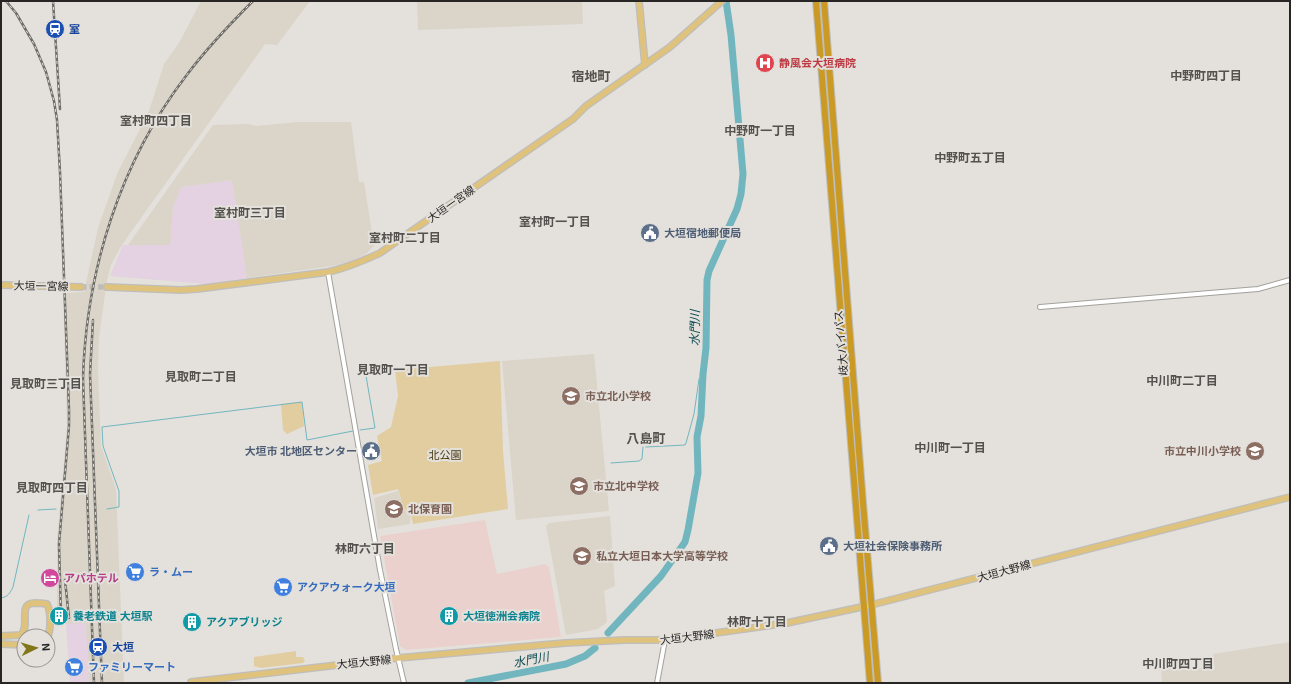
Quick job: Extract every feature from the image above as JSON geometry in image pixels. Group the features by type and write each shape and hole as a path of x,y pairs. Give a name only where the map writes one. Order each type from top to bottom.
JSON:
{"highway":[{"name":"岐大バイパス","path":"816,1 870,683"},
{"name":"岐大バイパス","path":"824,1 878,683"}],"main road":[{"path":"639,1 645,64"},
{"name":"大垣一宮線","path":"107,287 181,290 328,272 352,266 380,253 573,119 586,106 670,47 722,1"},
{"name":"大垣一宮線","path":"1,285 81,287"},
{"name":"大垣大野線","path":"191,683 398,658 600,641 665,640 787,623 864,607 1290,497"},
{"path":"26,628 25,612 29,603 47,604 49,610 50,628"},
{"path":"1,636 16,635"},
{"path":"1,644 16,645"}],"street":[{"path":"328,272 380,570 404,683"},
{"path":"1040,307 1258,289 1290,280"},
{"path":"657,683 665,640"}],"shaded area":[{"path":"201,1 310,1 277,45 265,44 131,232 111,265 107,280 99,337 98,371 101,446 116,489 124,683 89,683 86,623 57,624 57,540 67,426 63,293 84,292 98,228 117,174 149,111 164,64 179,43"},
{"path":"417,1 582,1 583,24 418,30"},
{"path":"298,122 351,122 359,182 364,182 374,246 366,254 345,264 247,278 232,180 181,187 173,207 170,245 128,245 213,125 248,124 256,126"},
{"path":"232,180 247,278 206,284 110,276 123,245 170,245 173,207 181,187"},
{"path":"594,354 609,511 516,520 502,361"},
{"path":"398,491 404,509 411,512 410,524 378,529 374,498"},
{"name":"私立大垣日本大学高等学校","path":"610,516 615,586 604,591 607,622 598,629 566,635 546,526 549,523"},
{"path":"485,520 497,574 545,564 549,567 561,637 406,650 400,646 380,536"},
{"path":"86,622 89,683 70,683 66,623"},
{"path":"1290,642 1290,683 1162,683 1161,666 1215,669 1213,654"}],"green space":[{"name":"北公園","path":"500,361 503,451 508,509 413,524 410,510 404,509 398,489 373,495 368,465 382,461 377,436 391,427 398,396 395,370"},
{"path":"302,402 304,426 287,434 283,430 281,404"},
{"path":"296,651 296,657 303,657 305,661 303,663 261,668 254,666 254,657"}],"waterway":[{"name":"水門川","path":"608,633 661,576 685,542 688,530 698,473 697,437 701,416 706,348 707,280 709,271 737,209 741,194 743,174 731,35 726,1"},
{"path":"360,430 375,428 366,376 367,374"},
{"path":"646,447 685,445 694,414 699,379 703,374"},
{"path":"107,509 119,507 119,491 103,446 102,427 302,402 307,440 353,431"},
{"path":"611,463 639,461 642,459 643,447"},
{"path":"38,510 56,509"},
{"path":"1,598 5,597 13,587 29,515"},
{"name":"水門川","path":"468,683 566,664 585,656 595,648"}],"tunnel":[{"path":"81,287 107,287"}],"railway":[{"path":"6,1 16,13 34,44 46,72 54,101 57,120 69,409 69,426 59,544 61,616"},
{"path":"53,1 60,109"},
{"path":"94,683 83,379 91,298 100,258 111,219 125,181 142,144 163,109 186,76 227,28 253,1"},
{"path":"93,320 90,374 102,683"},
{"path":"65,580 69,618"}],"place":[{"name":"室","path":"55,29"},
{"name":"静風会大垣病院","path":"765,63"},
{"name":"大垣宿地郵便局","path":"650,233"},
{"name":"市立北小学校","path":"571,396"},
{"name":"大垣市 北地区センター","path":"371,451"},
{"name":"市立中川小学校","path":"1255,451"},
{"name":"市立北中学校","path":"579,486"},
{"name":"北保育園","path":"394,509"},
{"name":"大垣社会保険事務所","path":"829,546"},
{"name":"私立大垣日本大学高等学校","path":"582,556"},
{"name":"ラ・ムー","path":"135,572"},
{"name":"アパホテル","path":"50,578"},
{"name":"アクアウォーク大垣","path":"283,587"},
{"name":"養老鉄道 大垣駅","path":"59,616"},
{"name":"大垣徳洲会病院","path":"449,616"},
{"name":"アクアブリッジ","path":"192,622"},
{"name":"大垣","path":"98,647"},
{"name":"ファミリーマート","path":"74,667"}],"district":[{"name":"宿地町","path":"591,76"},
{"name":"中野町四丁目","path":"1206,76"},
{"name":"室村町四丁目","path":"156,121"},
{"name":"中野町一丁目","path":"760,131"},
{"name":"中野町五丁目","path":"970,158"},
{"name":"室村町三丁目","path":"250,213"},
{"name":"室村町一丁目","path":"555,222"},
{"name":"室村町二丁目","path":"405,238"},
{"name":"見取町一丁目","path":"393,370"},
{"name":"見取町二丁目","path":"201,377"},
{"name":"中川町二丁目","path":"1182,381"},
{"name":"見取町三丁目","path":"46,384"},
{"name":"八島町","path":"646,438"},
{"name":"中川町一丁目","path":"950,448"},
{"name":"見取町四丁目","path":"52,488"},
{"name":"林町六丁目","path":"365,549"},
{"name":"林町十丁目","path":"757,622"},
{"name":"中川町四丁目","path":"1178,664"}]}
